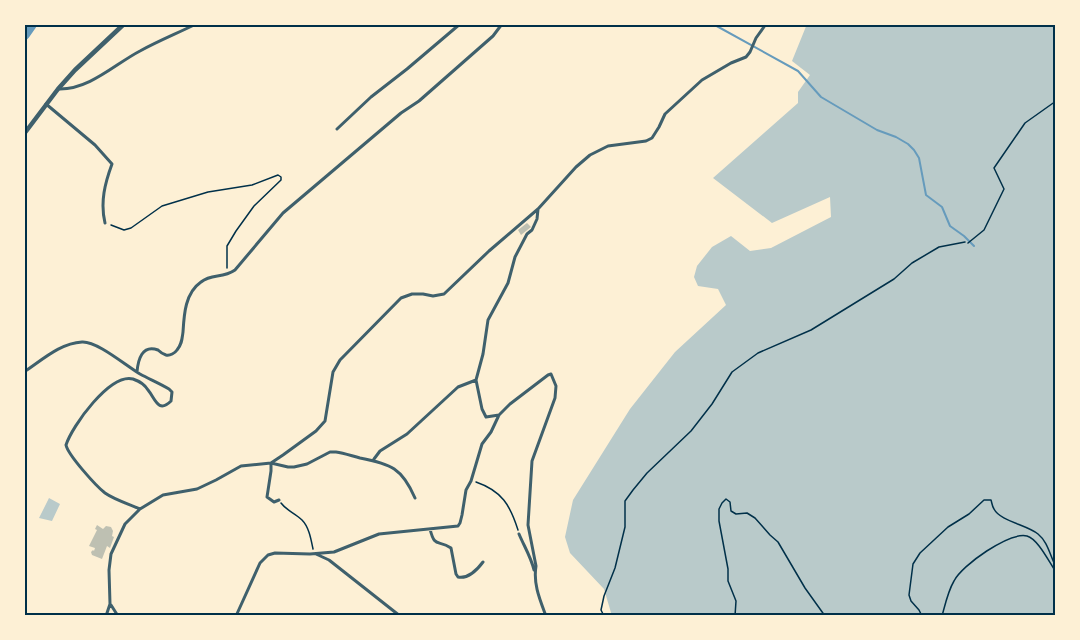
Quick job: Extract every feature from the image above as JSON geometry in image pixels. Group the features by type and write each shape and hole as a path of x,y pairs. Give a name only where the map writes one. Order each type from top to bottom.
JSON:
{"street":[{"path":"24,134 75,70 124,24"},
{"path":"58,89 79,86 143,49 196,24"},
{"path":"337,129 370,97 460,24"},
{"path":"137,372 138,360 144,351 155,349 168,356 180,347 188,300 199,283 207,278 228,275 235,270 283,213 393,120 419,102 493,36 502,24"},
{"path":"271,463 316,431 325,421 333,372 340,360 401,298 412,294 434,296 444,294 538,209 590,155 608,146 646,141 652,138 665,114 702,80 746,57 766,24"},
{"path":"46,104 95,145 112,164 104,188 105,223"},
{"path":"499,415 486,417 476,380 488,320 508,283 515,257 537,219 538,209"},
{"path":"24,372 62,347 84,342 99,347 137,372 169,388 172,396 169,403 164,406 158,404 140,382 124,378 97,399 77,423 66,442 66,447 105,493 140,508"},
{"path":"236,616 260,563 268,555 334,552 379,534 458,526 466,490 482,444 499,415 516,399 551,375 556,386 555,398 532,461 528,525 534,550 535,572"},
{"path":"374,460 380,452 407,434 458,387 476,380"},
{"path":"106,616 110,604 111,554 125,524 140,508 164,495 197,489 241,466 271,463 294,467 307,464 330,452 336,452 374,460 394,468 409,484 415,498"},
{"path":"271,463 267,497 274,502 279,500"},
{"path":"430,528 432,539 435,542 451,548 458,578 465,578 483,562"},
{"path":"519,534 531,558 537,590 546,616"},
{"path":"314,553 329,560 400,616"},
{"path":"110,604 118,616"}],"path":[{"path":"968,243 984,230 1004,189 994,168 1025,123 1056,101"},
{"path":"105,223 124,230 131,228 162,206 184,198 252,185 278,175 281,180 254,206 227,246 228,275"},
{"path":"604,616 601,610 604,596 615,568 625,527 625,501 647,473 691,431 712,404 732,372 758,354 811,330 894,279 912,263 933,250 964,243"},
{"path":"471,481 490,488 500,495 513,517 519,534"},
{"path":"735,616 736,601 728,581 719,521 719,509 726,499 733,513 747,513 755,518 778,542 825,616"},
{"path":"279,500 285,508 304,522 314,553"},
{"path":"922,616 909,595 913,564 920,553 948,527 969,514 984,500 991,500 995,511 1004,518 1039,535 1044,540 1056,567"},
{"path":"942,616 954,580 962,570 999,543 1027,536 1041,547 1056,572"}],"shaded area":[{"path":"807,24 1056,24 1056,616 612,616 604,589 570,553 565,537 573,500 630,409 675,352 726,305 718,289 698,286 694,277 697,266 712,247 731,236 750,251 771,248 831,217 830,197 772,223 713,178 798,103 798,92 810,75 792,61"},
{"path":"49,498 60,504 52,521 39,518"}],"building":[{"path":"527,223 531,227 521,235 518,230"},
{"path":"97,525 103,529 106,526 111,527 114,537 110,548 107,546 102,559 92,555 91,552 95,548 89,546"}],"waterway":[{"path":"24,34 31,24"},
{"path":"713,24 798,71 821,97 877,130 908,144 919,158 926,195 942,207 950,226 974,246"}]}
